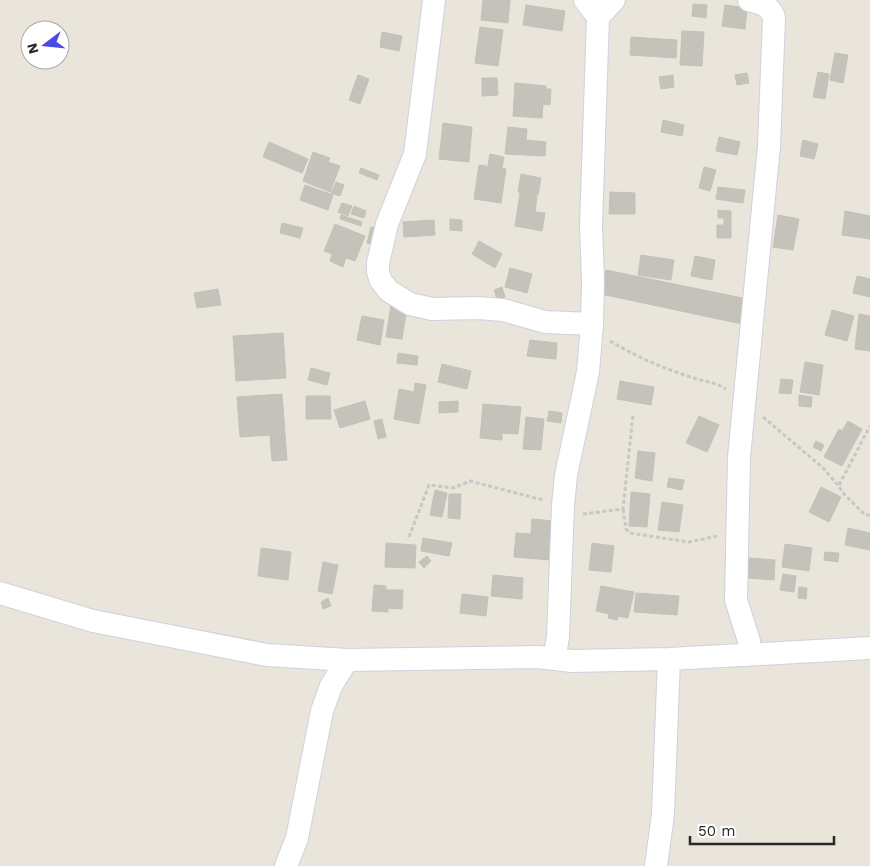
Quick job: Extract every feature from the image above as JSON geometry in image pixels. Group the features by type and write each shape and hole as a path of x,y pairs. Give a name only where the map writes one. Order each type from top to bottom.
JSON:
{"street":[{"path":"434,0 415,154 387,224 378,263 381,281 389,291 410,304 432,309 479,308 502,310 545,322 592,327"},
{"path":"554,659 558,637 566,475 588,372 592,327 593,282 590,226 591,8 614,0"},
{"path":"748,655 749,641 736,600 739,457 769,146 774,18 772,11 767,6 749,0"},
{"path":"0,593 92,621 267,655 347,660 538,658 572,661 669,659 870,648"},
{"path":"656,866 663,814 669,659"},
{"path":"286,866 297,838 322,711 331,686 347,660"}],"path":[{"path":"592,327 619,346 665,367 720,385 745,402 822,467 842,492 865,515 870,515"},
{"path":"633,415 623,509 626,529 630,533 689,542 716,536 738,534"},
{"path":"839,486 870,426"},
{"path":"409,537 429,485 453,488 470,481 563,511 623,509"}],"building":[{"path":"483,0 510,0 508,23 481,20"},
{"path":"693,4 707,5 706,18 692,16"},
{"path":"526,5 565,11 562,31 523,25"},
{"path":"725,5 747,8 745,29 722,26"},
{"path":"480,27 503,30 498,66 475,63"},
{"path":"682,31 704,32 702,66 680,65"},
{"path":"382,32 402,36 399,51 380,47"},
{"path":"631,37 677,40 676,58 630,55"},
{"path":"835,53 848,55 843,83 830,80"},
{"path":"818,72 829,74 825,99 813,97"},
{"path":"747,73 749,83 737,85 735,75"},
{"path":"358,75 369,79 360,104 349,100"},
{"path":"673,75 674,87 661,89 659,77"},
{"path":"482,78 497,78 498,95 482,96"},
{"path":"515,83 546,86 546,89 551,89 550,105 543,104 542,118 513,116"},
{"path":"663,120 684,125 682,136 661,132"},
{"path":"443,123 472,127 469,162 439,159"},
{"path":"508,127 527,129 526,140 546,142 545,156 505,154"},
{"path":"719,137 740,142 737,155 716,151"},
{"path":"803,140 818,144 814,159 800,156"},
{"path":"269,142 308,159 302,173 263,157"},
{"path":"313,152 330,158 328,162 340,166 330,192 303,181"},
{"path":"490,154 504,157 502,168 488,165"},
{"path":"479,165 506,169 501,203 474,199"},
{"path":"704,167 716,170 710,191 699,188"},
{"path":"361,168 379,175 377,180 359,173"},
{"path":"521,174 541,178 538,195 518,192"},
{"path":"336,182 344,185 340,196 331,193"},
{"path":"305,185 333,195 328,210 300,200"},
{"path":"718,187 745,190 743,203 716,199"},
{"path":"610,192 635,193 635,214 609,214"},
{"path":"520,193 537,196 535,212 545,213 542,231 515,226"},
{"path":"342,203 352,206 348,216 338,212"},
{"path":"354,206 366,211 364,218 351,214"},
{"path":"718,210 731,211 731,238 717,238 717,225 724,225 724,218 718,218"},
{"path":"845,211 870,216 870,239 842,235"},
{"path":"341,215 362,222 361,226 340,219"},
{"path":"778,215 799,219 793,250 773,247"},
{"path":"450,219 462,220 462,231 450,230"},
{"path":"434,220 435,235 404,237 403,222"},
{"path":"282,223 303,228 300,238 280,233"},
{"path":"335,224 365,236 355,261 346,258 343,267 330,261 332,254 324,251"},
{"path":"371,227 378,229 375,245 367,243"},
{"path":"479,241 502,254 495,268 472,254"},
{"path":"641,255 674,260 671,280 638,275"},
{"path":"695,256 715,260 712,280 691,276"},
{"path":"510,268 532,274 527,293 505,287"},
{"path":"606,270 747,299 742,324 601,294"},
{"path":"857,276 870,279 870,297 853,293"},
{"path":"502,287 505,297 497,299 494,290"},
{"path":"218,289 221,305 197,308 194,293"},
{"path":"391,305 407,307 402,339 386,337"},
{"path":"832,310 854,316 847,341 825,335"},
{"path":"859,314 870,316 870,351 855,349"},
{"path":"362,316 384,320 380,345 357,340"},
{"path":"283,333 286,378 236,381 233,336"},
{"path":"530,340 557,343 556,359 527,356"},
{"path":"398,353 418,356 417,365 397,363"},
{"path":"805,362 823,365 819,395 800,392"},
{"path":"442,364 471,371 467,389 438,382"},
{"path":"311,368 330,373 327,385 308,380"},
{"path":"781,379 793,380 791,394 779,393"},
{"path":"620,381 654,387 651,405 617,399"},
{"path":"415,383 426,385 419,424 394,419 399,389 414,392"},
{"path":"282,394 287,460 272,461 270,435 240,437 237,397"},
{"path":"799,395 812,397 811,407 799,406"},
{"path":"306,396 330,396 331,419 306,419"},
{"path":"365,401 370,419 340,428 334,410"},
{"path":"458,401 458,412 439,413 439,402"},
{"path":"483,404 521,407 518,434 502,433 502,440 480,438"},
{"path":"549,411 562,413 561,423 547,421"},
{"path":"699,416 719,425 707,452 686,443"},
{"path":"526,417 544,419 541,450 523,449"},
{"path":"382,419 386,437 378,439 374,421"},
{"path":"848,421 862,429 842,466 824,457 839,429 842,431"},
{"path":"816,441 824,445 821,451 813,447"},
{"path":"638,451 655,453 652,481 635,478"},
{"path":"669,478 684,480 682,490 667,487"},
{"path":"821,487 841,497 829,522 809,512"},
{"path":"435,490 447,493 442,517 430,515"},
{"path":"631,492 650,494 647,527 629,526"},
{"path":"449,494 461,494 460,519 448,518"},
{"path":"662,502 683,505 679,532 658,530"},
{"path":"532,519 554,521 551,560 514,557 516,533 531,534"},
{"path":"848,528 870,533 870,550 845,545"},
{"path":"423,538 452,543 449,556 421,551"},
{"path":"386,543 416,545 415,568 385,567"},
{"path":"592,543 614,546 611,572 589,570"},
{"path":"785,544 812,548 809,571 782,567"},
{"path":"261,548 291,552 288,580 258,576"},
{"path":"825,552 839,553 838,562 824,560"},
{"path":"427,556 431,561 424,568 419,562"},
{"path":"749,558 775,560 774,580 748,578"},
{"path":"323,562 338,565 332,594 318,591"},
{"path":"783,574 796,576 794,592 780,590"},
{"path":"493,575 523,578 522,599 491,596"},
{"path":"374,585 386,586 386,590 403,590 402,609 388,608 388,612 372,611"},
{"path":"601,586 634,592 628,618 618,616 617,620 608,618 609,614 596,611"},
{"path":"799,587 807,588 806,599 798,598"},
{"path":"636,593 679,596 677,615 634,612"},
{"path":"462,594 488,597 486,616 460,613"},
{"path":"328,598 331,606 323,609 321,602"}]}
